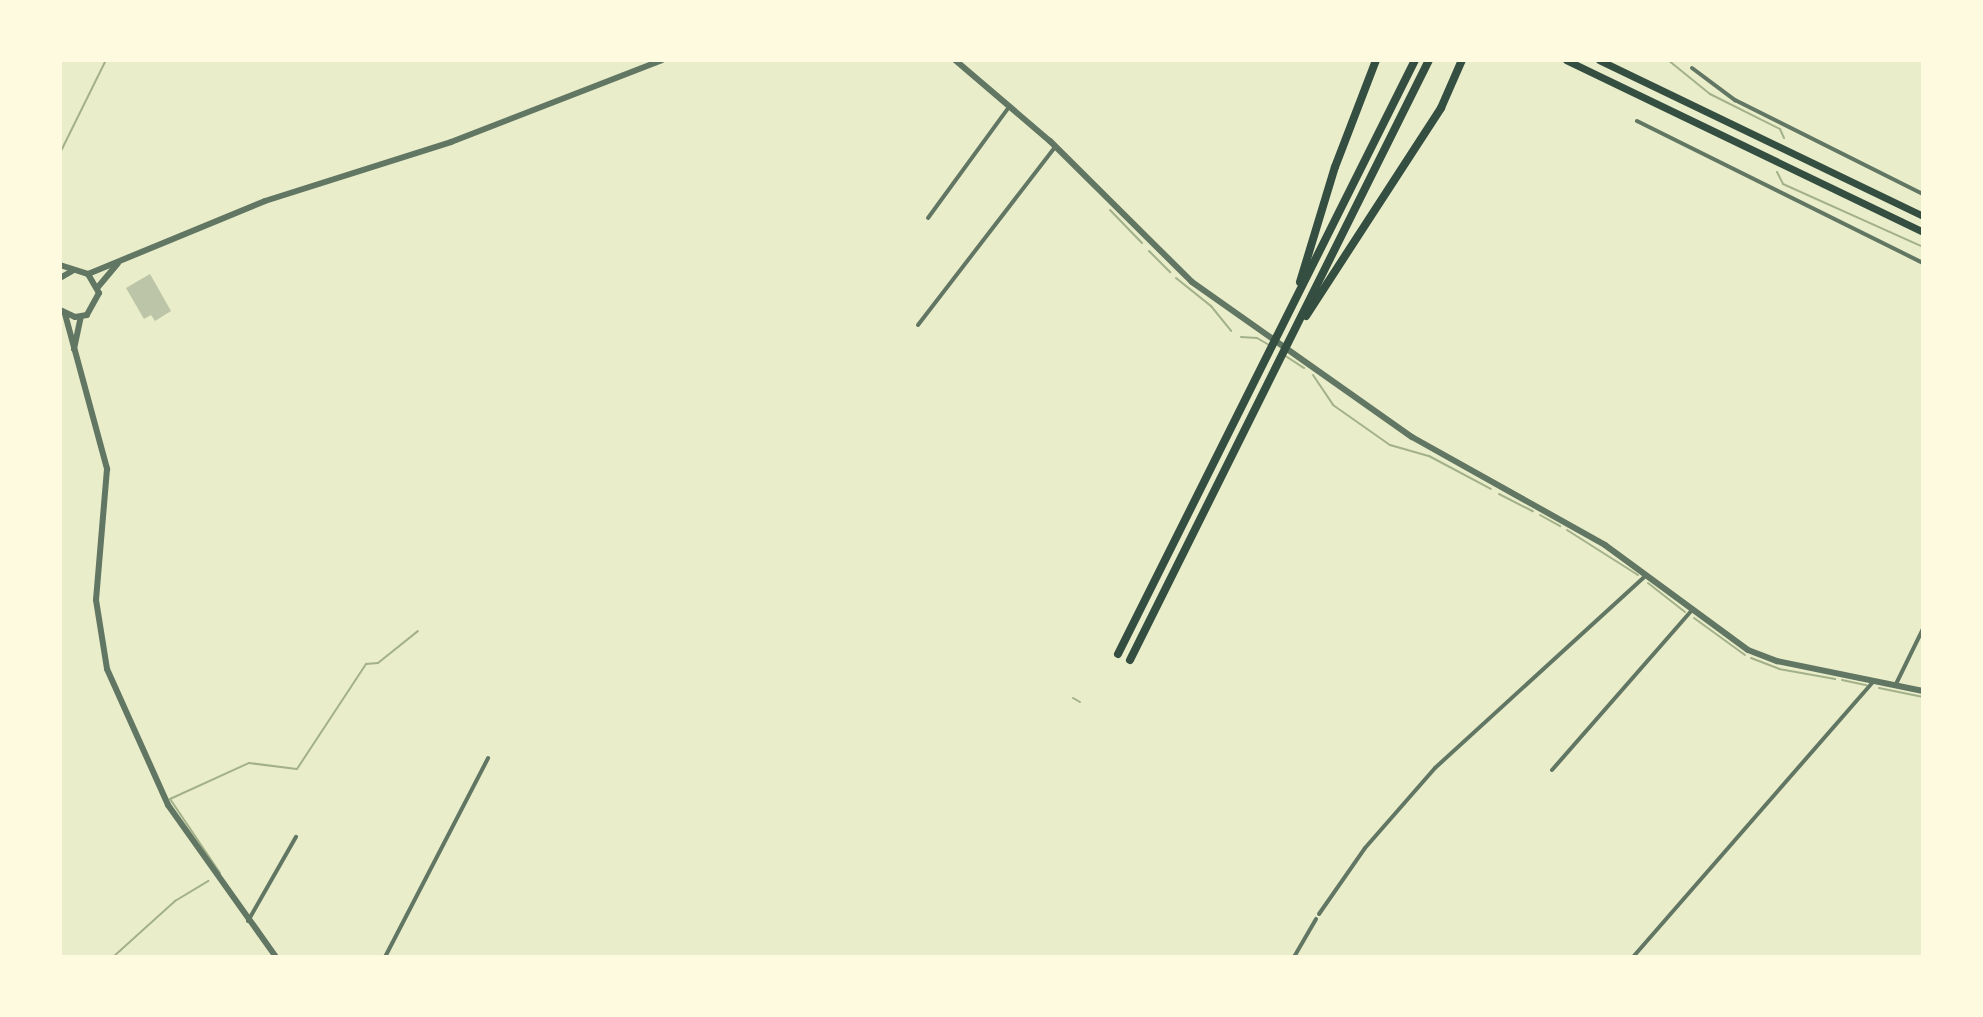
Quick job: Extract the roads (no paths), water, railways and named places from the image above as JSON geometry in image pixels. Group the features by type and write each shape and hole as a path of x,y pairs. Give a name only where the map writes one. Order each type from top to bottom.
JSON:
{"highway":[{"path":"1294,302 1335,167 1376,60"},
{"path":"1118,654 1415,60"},
{"path":"1130,660 1429,60"},
{"path":"1291,336 1375,216 1441,108 1462,60"},
{"path":"1566,60 1923,232"},
{"path":"1599,60 1923,216"}],"street":[{"path":"60,265 88,274 243,210 451,142 662,60"},
{"path":"955,60 1055,147 1176,268 1412,437 1589,535 1692,610 1765,657 1923,691"},
{"path":"1692,68 1735,100 1923,194"},
{"path":"928,218 1010,105"},
{"path":"1637,121 1923,263"},
{"path":"918,325 1055,147"},
{"path":"74,349 81,317 96,306 98,287 118,263"},
{"path":"60,278 72,271"},
{"path":"88,274 98,287"},
{"path":"63,312 81,317"},
{"path":"63,312 107,469 96,600 107,669 168,805 247,921 276,957"},
{"path":"1294,957 1365,848 1435,768 1646,575"},
{"path":"1552,770 1692,610"},
{"path":"1896,685 1923,629"},
{"path":"1633,957 1874,681"},
{"path":"385,957 488,758"},
{"path":"247,921 296,837"}],"waterway":[{"path":"60,153 106,60"},
{"path":"1668,60 1710,94 1780,129 1784,138"},
{"path":"1777,172 1783,184 1923,247"},
{"path":"1110,210 1142,243"},
{"path":"1149,251 1170,272"},
{"path":"1176,278 1211,306 1231,331"},
{"path":"1241,337 1257,338 1269,345"},
{"path":"1284,355 1304,368"},
{"path":"1313,375 1333,405 1390,445 1429,456 1491,489"},
{"path":"1499,494 1533,511"},
{"path":"1540,515 1560,526"},
{"path":"1567,530 1638,575"},
{"path":"1648,583 1685,612"},
{"path":"1694,618 1745,655"},
{"path":"220,873 170,799 249,763 297,769 366,664 378,663 418,631"},
{"path":"1751,658 1779,669 1835,679"},
{"path":"1842,680 1866,685"},
{"path":"1879,688 1923,697"},
{"path":"1073,698 1080,702"},
{"path":"113,957 175,901 208,881"}]}
